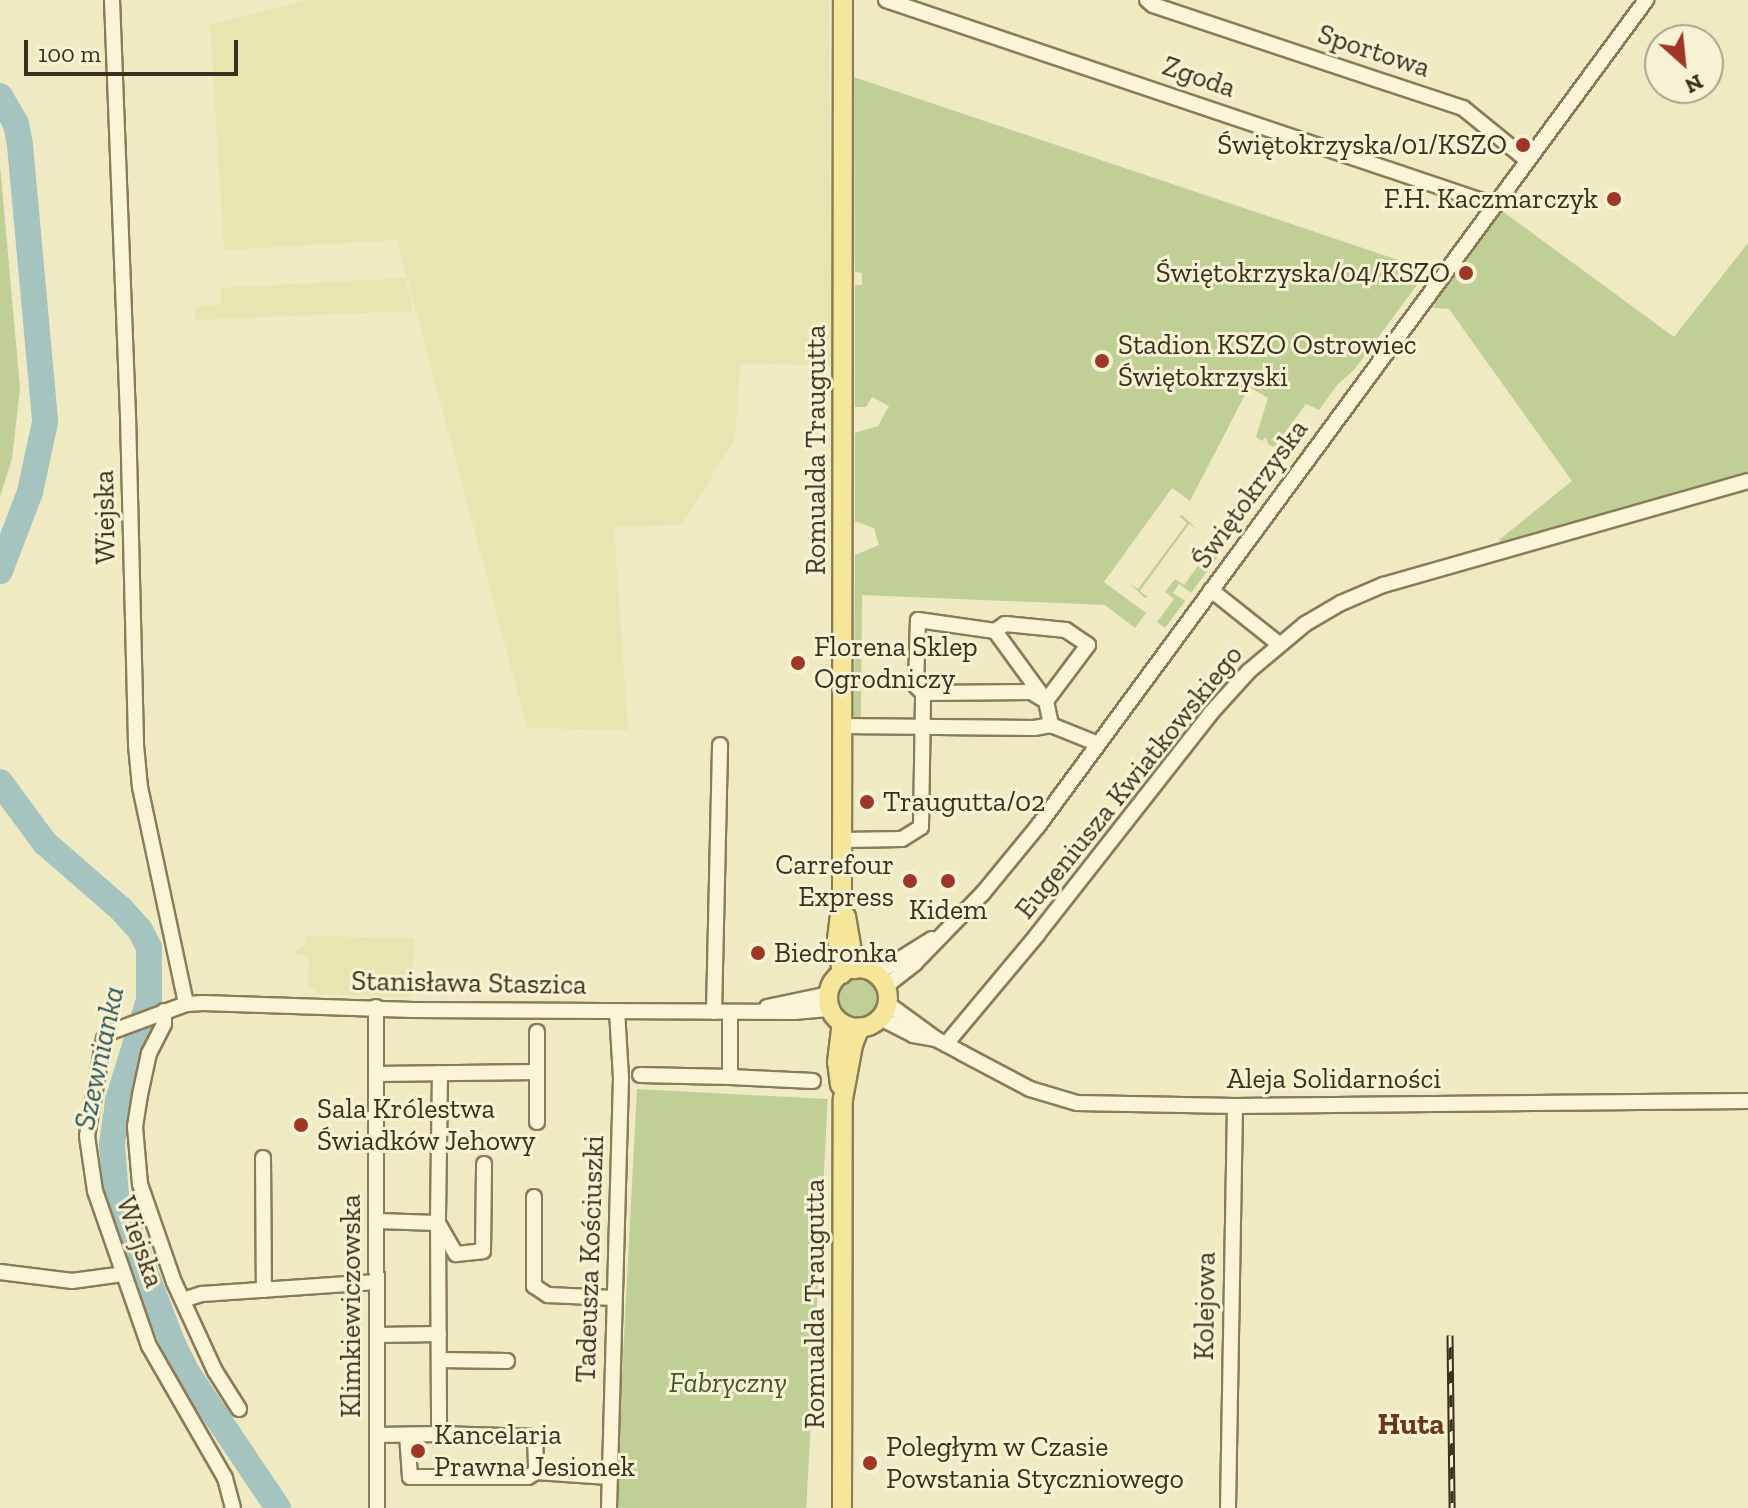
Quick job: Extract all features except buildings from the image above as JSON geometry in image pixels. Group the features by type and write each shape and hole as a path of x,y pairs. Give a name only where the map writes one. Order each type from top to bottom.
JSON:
{"main road":[{"name":"Romualda Traugutta","path":"842,1508 843,1099 853,1045 840,1013 848,971 842,900 843,0"},
{"path":"848,971 882,996"},
{"path":"840,1013 882,996"}],"street":[{"name":"Wiejska","path":"112,0 128,415 136,745 140,787 186,1004 115,1028 104,1039 87,1136 95,1191 149,1346 225,1478 233,1508"},
{"name":"Zgoda","path":"886,0 930,7 1494,205"},
{"name":"Sportowa","path":"1147,0 1153,5 1463,108 1527,160"},
{"name":"Świętokrzyska","path":"882,996 983,893 1098,744 1646,0"},
{"name":"Eugeniusza Kwiatkowskiego","path":"941,1042 1037,935 1210,714 1279,644 1341,603 1383,585 1748,481"},
{"path":"1211,590 1279,644"},
{"path":"918,620 995,631 1005,624 1066,630 1088,645 1046,701 1031,692 923,693 916,686 918,620"},
{"path":"995,631 1046,701 1051,725"},
{"path":"843,840 902,839 921,827 923,693"},
{"path":"843,726 1034,728 1051,725 1098,744"},
{"path":"714,1012 720,745"},
{"name":"Aleja Solidarności","path":"882,996 913,1035 941,1042 1030,1089 1077,1103 1235,1106 1748,1101"},
{"name":"Stanisława Staszica","path":"186,1004 840,1013"},
{"name":"Klimkiewiczowska","path":"376,1007 377,1508"},
{"name":"Wiejska","path":"164,1011 164,1024 149,1053 135,1127 140,1184 183,1300 215,1371 239,1409"},
{"name":"Tadeusza Kościuszki","path":"609,1508 621,1078 617,1011"},
{"path":"730,1012 730,1077"},
{"path":"537,1032 537,1122"},
{"path":"376,1074 537,1072"},
{"path":"439,1434 440,1073"},
{"path":"640,1075 813,1081"},
{"name":"Kolejowa","path":"1228,1508 1235,1106"},
{"path":"263,1158 264,1290"},
{"path":"438,1223 456,1254 483,1251 484,1164"},
{"path":"534,1197 534,1286 548,1295 614,1298"},
{"path":"377,1221 438,1223"},
{"path":"0,1272 72,1281 123,1274"},
{"path":"183,1300 202,1294 377,1282"},
{"path":"377,1335 439,1334"},
{"path":"439,1360 507,1361"},
{"path":"377,1435 535,1437 536,1472"},
{"path":"407,1435 410,1477 528,1477 536,1472 609,1477"}],"green space":[{"path":"305,0 829,0 831,366 740,363 735,440 681,525 614,526 628,730 527,728 397,240 224,250 210,25"},
{"name":"Stadion KSZO Ostrowiec Świętokrzyski","path":"854,77 1428,270 1354,370 1338,384 1319,410 1306,404 1274,447 1268,444 1266,437 1262,441 1256,437 1268,398 1249,387 1190,501 1172,488 1104,582 1146,613 1135,628 1105,605 862,595 861,721 854,719 855,555 879,545 874,528 855,521 855,433 878,426 889,406 872,397 866,407 855,407 855,285 862,285 862,273 855,272"},
{"path":"0,165 20,388 12,459 0,496"},
{"path":"1494,205 1674,337 1748,243 1748,481 1503,550 1499,540 1572,481 1449,309 1433,308 1451,265"},
{"path":"405,278 413,311 195,320 196,306 221,305 221,288"},
{"path":"1182,515 1198,530 1189,524 1140,591 1148,597 1145,598 1130,584 1138,589 1187,523 1179,516"},
{"path":"1213,545 1222,551 1191,593 1179,584 1173,593 1185,601 1165,628 1157,622 1174,599 1165,592 1175,579 1184,585"},
{"path":"306,936 415,938 410,997 316,994 315,987 308,986 309,956 296,954 295,950 305,945"},
{"path":"859,978 873,984 879,998 873,1012 859,1018 845,1012 839,998 845,984"},
{"name":"Fabryczny","path":"637,1089 828,1099 806,1508 615,1507"}],"waterway":[{"name":"Szewnianka","path":"0,96 16,124 20,145 45,422 30,492 0,571"},
{"name":"Szewnianka","path":"0,782 45,843 121,909 140,930 149,948 149,1000 118,1101 112,1145 116,1196 186,1371 278,1508"}],"railway":[{"path":"1450,1335 1452,1508"}],"place":[{"name":"Świętokrzyska/01/KSZO","path":"1523,145"},
{"name":"F.H. Kaczmarczyk","path":"1614,199"},
{"name":"Świętokrzyska/04/KSZO","path":"1466,273"},
{"name":"Stadion KSZO Ostrowiec Świętokrzyski","path":"1102,361"},
{"name":"Florena Sklep Ogrodniczy","path":"798,663"},
{"name":"Traugutta/02","path":"867,802"},
{"name":"Carrefour Express","path":"910,881"},
{"name":"Kidem","path":"948,881"},
{"name":"Biedronka","path":"758,953"},
{"name":"Sala Królestwa Świadków Jehowy","path":"301,1125"},
{"name":"Kancelaria Prawna Jesionek","path":"418,1451"},
{"name":"Poległym w Czasie Powstania Styczniowego","path":"870,1463"}],"district":[{"name":"Huta","path":"1411,1424"}]}
